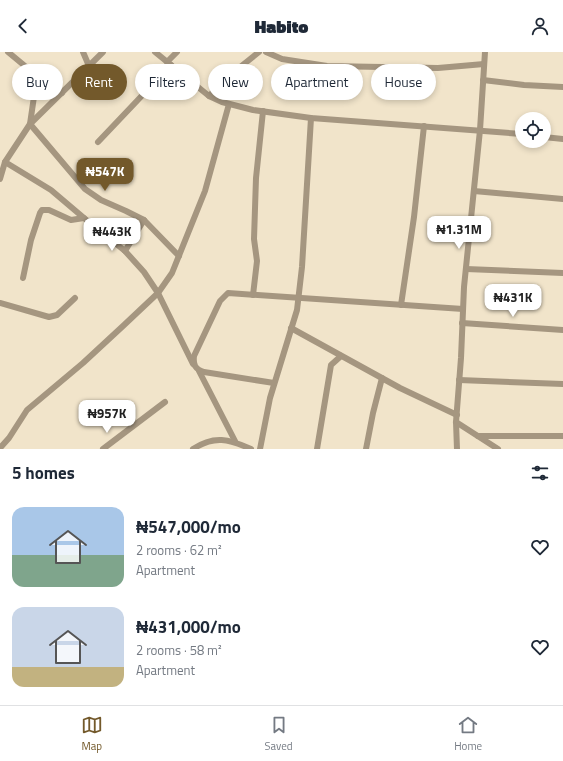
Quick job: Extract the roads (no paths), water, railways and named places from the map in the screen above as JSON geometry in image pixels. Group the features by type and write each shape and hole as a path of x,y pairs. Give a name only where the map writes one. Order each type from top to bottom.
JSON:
{"street":[{"path":"8,52 22,64"},
{"path":"83,52 88,64"},
{"path":"155,52 208,94"},
{"path":"98,142 169,63 177,52"},
{"path":"244,64 259,52"},
{"path":"266,52 282,59 327,66 438,68 484,64"},
{"path":"457,449 456,422 462,323 480,130 485,52"},
{"path":"91,64 100,53"},
{"path":"483,80 524,85 563,87"},
{"path":"63,92 71,84"},
{"path":"34,100 30,124 85,189 101,200 126,210 144,220 179,256"},
{"path":"0,179 5,162 30,124 55,100"},
{"path":"218,100 229,104 262,111 311,118 515,133"},
{"path":"0,448 9,438 28,410 83,363 158,293 172,273 205,191 229,104"},
{"path":"253,295 257,261 254,239 256,178 262,111"},
{"path":"260,449 274,383 297,310 299,298 311,118"},
{"path":"401,305 414,216 424,126"},
{"path":"551,138 563,139"},
{"path":"5,162 51,190 125,251 144,272 158,293 193,364 196,369 199,370 235,442"},
{"path":"474,191 563,199"},
{"path":"23,278 31,240 42,210 49,210 71,220 84,218"},
{"path":"125,251 144,220"},
{"path":"466,269 563,273"},
{"path":"193,364 194,356 220,301 228,293 463,309"},
{"path":"0,303 50,317 57,316 75,298"},
{"path":"462,323 563,330"},
{"path":"291,328 400,388 457,415"},
{"path":"317,449 332,365 341,356"},
{"path":"199,370 274,383"},
{"path":"366,449 382,378"},
{"path":"459,380 563,384"},
{"path":"103,449 165,402"},
{"path":"456,422 498,449"},
{"path":"478,436 563,436"},
{"path":"193,449 202,442 220,440 235,442 251,449"}]}
